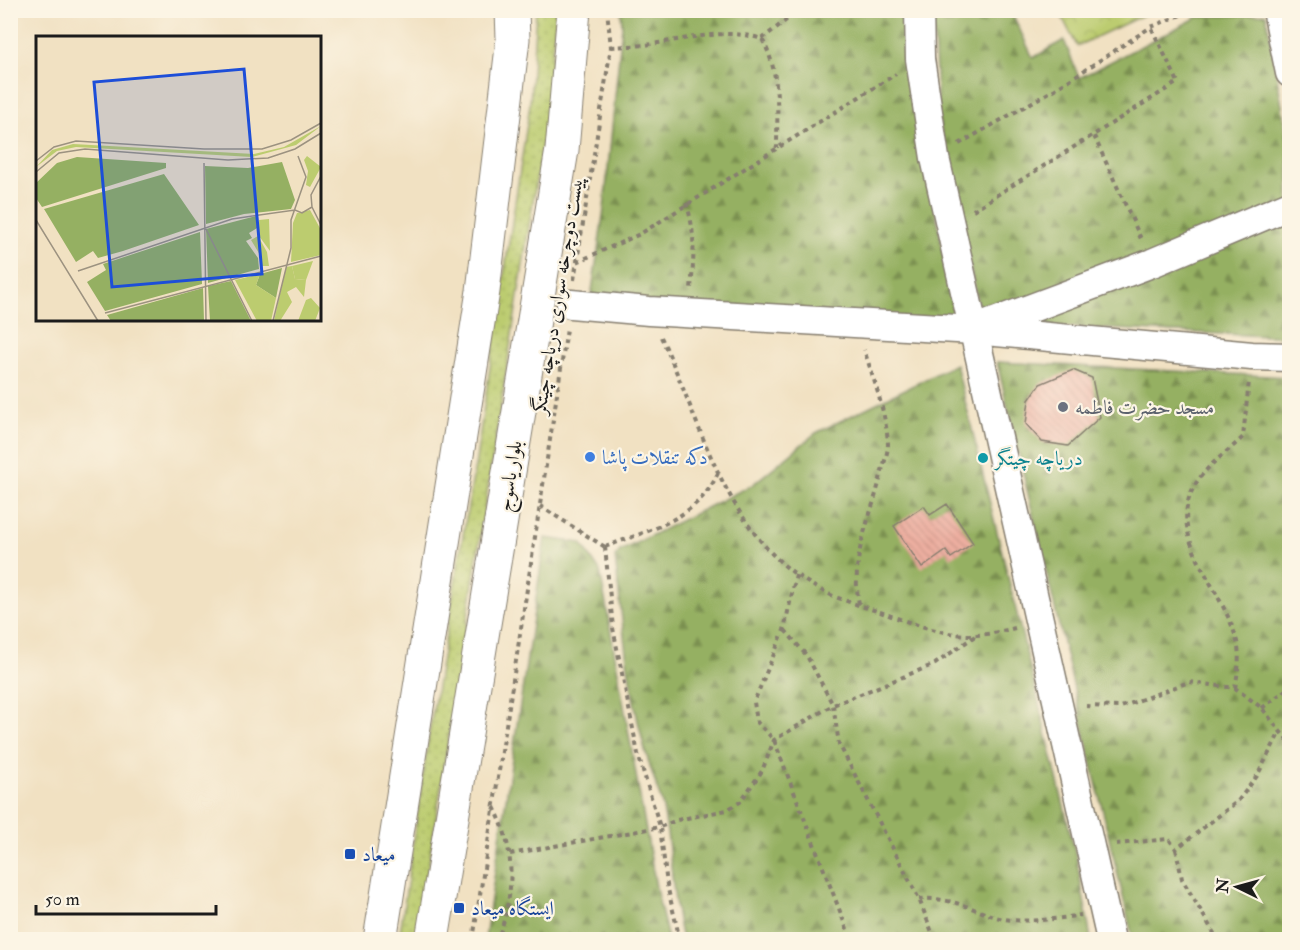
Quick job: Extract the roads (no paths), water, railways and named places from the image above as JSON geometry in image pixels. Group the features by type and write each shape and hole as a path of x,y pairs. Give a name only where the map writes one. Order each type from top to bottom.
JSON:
{"main road":[{"path":"380,939 483,291 513,39 512,10"},
{"name":"بلوار یاسوج","path":"432,939 562,150 574,10"}],"street":[{"path":"919,10 920,59 935,158 1111,939"},
{"path":"1277,10 1290,73"},
{"path":"974,330 1152,263 1290,205"},
{"path":"570,304 649,312 974,330 1252,356 1290,357"}],"place":[{"name":"مسجد حضرت فاطمه","path":"1063,407"},
{"name":"دکه تنقلات پاشا","path":"590,457"},
{"name":"دریاچه چیتگر","path":"983,458"},
{"name":"میعاد","path":"350,854"},
{"name":"ایستگاه میعاد","path":"459,908"}]}
